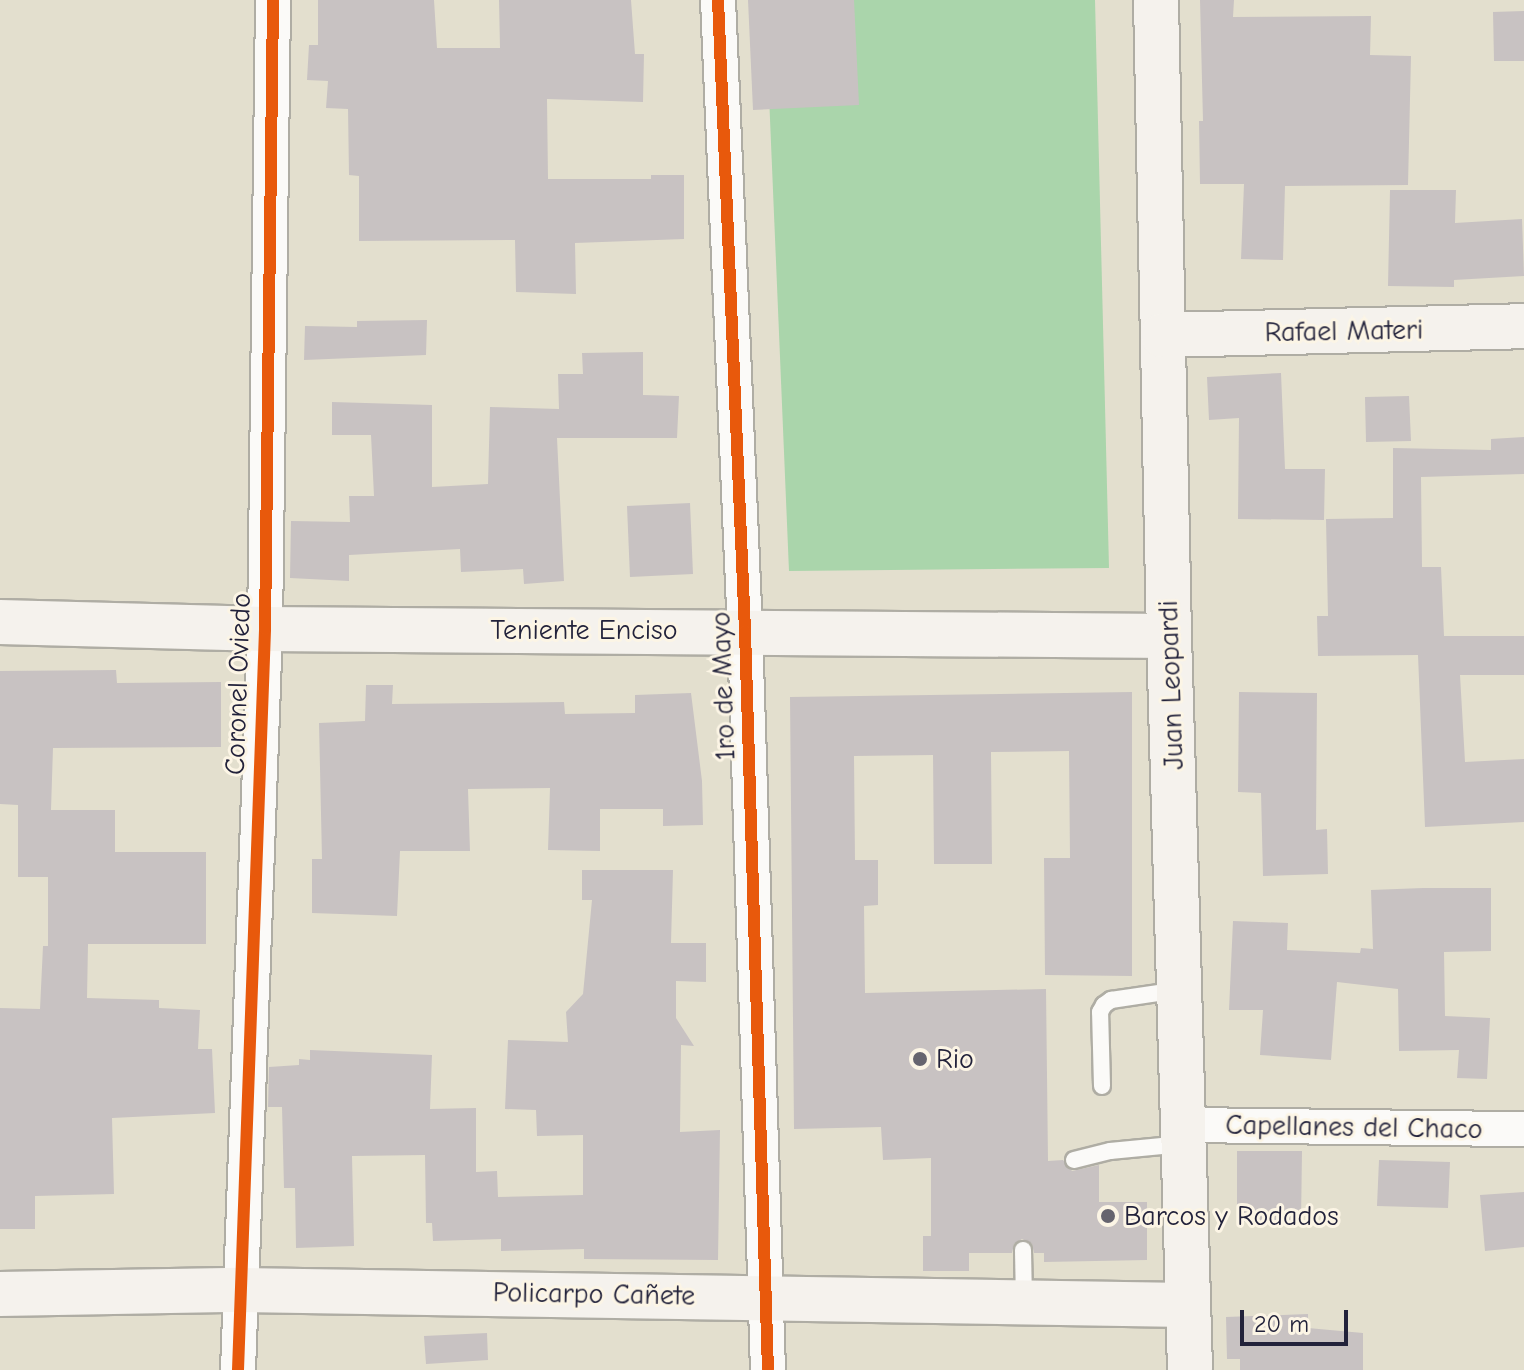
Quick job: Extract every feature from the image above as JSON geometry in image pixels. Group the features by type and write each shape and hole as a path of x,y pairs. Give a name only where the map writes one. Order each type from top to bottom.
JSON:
{"street":[{"name":"Coronel Oviedo","path":"238,1370 265,629 273,0"},
{"name":"1ro de Mayo","path":"718,0 745,631 768,1370"},
{"name":"Juan Leopardi","path":"1156,0 1169,636 1190,1370"},
{"name":"Rafael Materi","path":"1163,335 1524,326"},
{"name":"Teniente Enciso","path":"0,622 265,629 1169,636"},
{"name":"Capellanes del Chaco","path":"1185,1135 1524,1129"},
{"name":"Policarpo Cañete","path":"0,1294 241,1290 1187,1305"}],"lane":[{"path":"1102,1086 1100,1012 1104,1005 1111,1000 1180,990"},
{"path":"1074,1160 1185,1135"},
{"path":"1023,1250 1024,1302"}],"green space":[{"path":"765,0 1095,0 1109,568 789,571"}],"building":[{"path":"318,0 434,0 437,48 500,48 499,0 631,0 635,54 644,54 643,102 547,99 548,179 651,179 651,175 684,175 684,239 575,243 576,294 516,292 515,240 359,241 359,176 349,175 348,109 326,108 328,81 307,80 309,45 318,45"},
{"path":"748,0 854,0 859,105 753,110"},
{"path":"1200,0 1234,0 1233,17 1371,16 1370,55 1411,56 1408,185 1285,186 1283,260 1241,259 1244,184 1200,184 1199,121 1203,121"},
{"path":"1524,11 1524,61 1494,61 1493,12"},
{"path":"1390,190 1456,190 1455,223 1522,219 1524,276 1454,280 1454,287 1388,286"},
{"path":"427,320 426,355 304,360 305,326 357,327 357,321"},
{"path":"643,352 643,395 679,396 677,438 557,438 564,581 524,584 523,569 461,572 460,549 349,555 349,581 290,578 291,521 350,522 349,496 374,496 371,435 332,435 332,402 432,405 432,487 488,484 490,407 559,409 558,374 583,374 582,353"},
{"path":"1281,373 1285,469 1325,469 1324,520 1238,519 1239,418 1209,420 1207,377"},
{"path":"1409,396 1411,441 1366,442 1365,397"},
{"path":"1524,437 1524,474 1421,477 1422,567 1441,567 1444,636 1524,636 1524,675 1460,675 1465,762 1524,759 1524,822 1425,827 1418,655 1318,656 1317,616 1328,616 1326,519 1393,518 1393,448 1491,450 1491,439"},
{"path":"690,503 693,574 630,577 627,506"},
{"path":"116,670 117,683 221,682 221,747 53,748 51,810 115,810 115,852 206,852 206,944 88,944 87,998 159,1000 159,1008 200,1010 198,1049 212,1049 215,1113 112,1118 114,1194 35,1196 35,1229 0,1229 0,1008 40,1009 43,946 48,946 48,877 18,877 18,805 0,804 0,671"},
{"path":"366,685 393,685 392,704 564,702 565,714 635,713 635,695 691,693 702,781 703,825 663,826 663,809 600,809 600,851 548,850 550,788 468,789 470,851 400,851 397,916 312,913 312,859 322,859 319,723 365,721"},
{"path":"1132,692 1132,976 1045,975 1044,858 1070,858 1069,751 991,752 992,864 934,864 933,755 854,756 855,860 878,860 878,905 864,906 865,993 1046,989 1048,1161 1063,1160 1072,1171 1099,1165 1099,1202 1147,1202 1147,1260 1044,1262 1044,1253 1034,1253 1032,1244 1022,1239 1014,1244 1012,1253 969,1253 969,1271 923,1271 923,1236 931,1236 931,1158 883,1160 881,1127 794,1129 790,697"},
{"path":"1239,692 1317,693 1316,830 1327,829 1328,874 1263,876 1261,793 1238,792"},
{"path":"582,870 673,870 671,943 706,943 706,982 676,981 676,1018 694,1046 681,1045 680,1132 720,1130 718,1260 584,1259 584,1249 501,1251 501,1239 433,1241 432,1223 426,1223 425,1155 352,1156 354,1246 296,1248 295,1188 284,1188 282,1107 268,1107 269,1067 299,1065 299,1059 310,1060 310,1050 432,1055 430,1109 476,1108 476,1172 497,1171 498,1197 583,1195 583,1135 537,1136 536,1110 505,1109 508,1040 568,1042 566,1012 583,994 592,900 582,900"},
{"path":"1491,888 1491,951 1444,952 1445,1016 1490,1018 1487,1079 1457,1078 1459,1050 1399,1051 1398,989 1337,982 1331,1060 1260,1055 1263,1010 1229,1010 1233,921 1288,923 1287,950 1360,953 1361,948 1373,949 1371,890"},
{"path":"1237,1151 1302,1151 1301,1222 1237,1222"},
{"path":"1379,1160 1450,1162 1448,1208 1377,1206"},
{"path":"1524,1192 1524,1247 1485,1251 1480,1195"},
{"path":"1308,1314 1308,1328 1363,1333 1363,1370 1240,1370 1240,1359 1227,1359 1226,1317"},
{"path":"487,1333 488,1360 426,1364 424,1336"}],"cycle path":[{"path":"238,1370 265,629 273,0"},
{"path":"718,0 745,631 768,1370"}],"place":[{"name":"Rio","path":"920,1059"},
{"name":"Barcos y Rodados","path":"1108,1216"}]}
